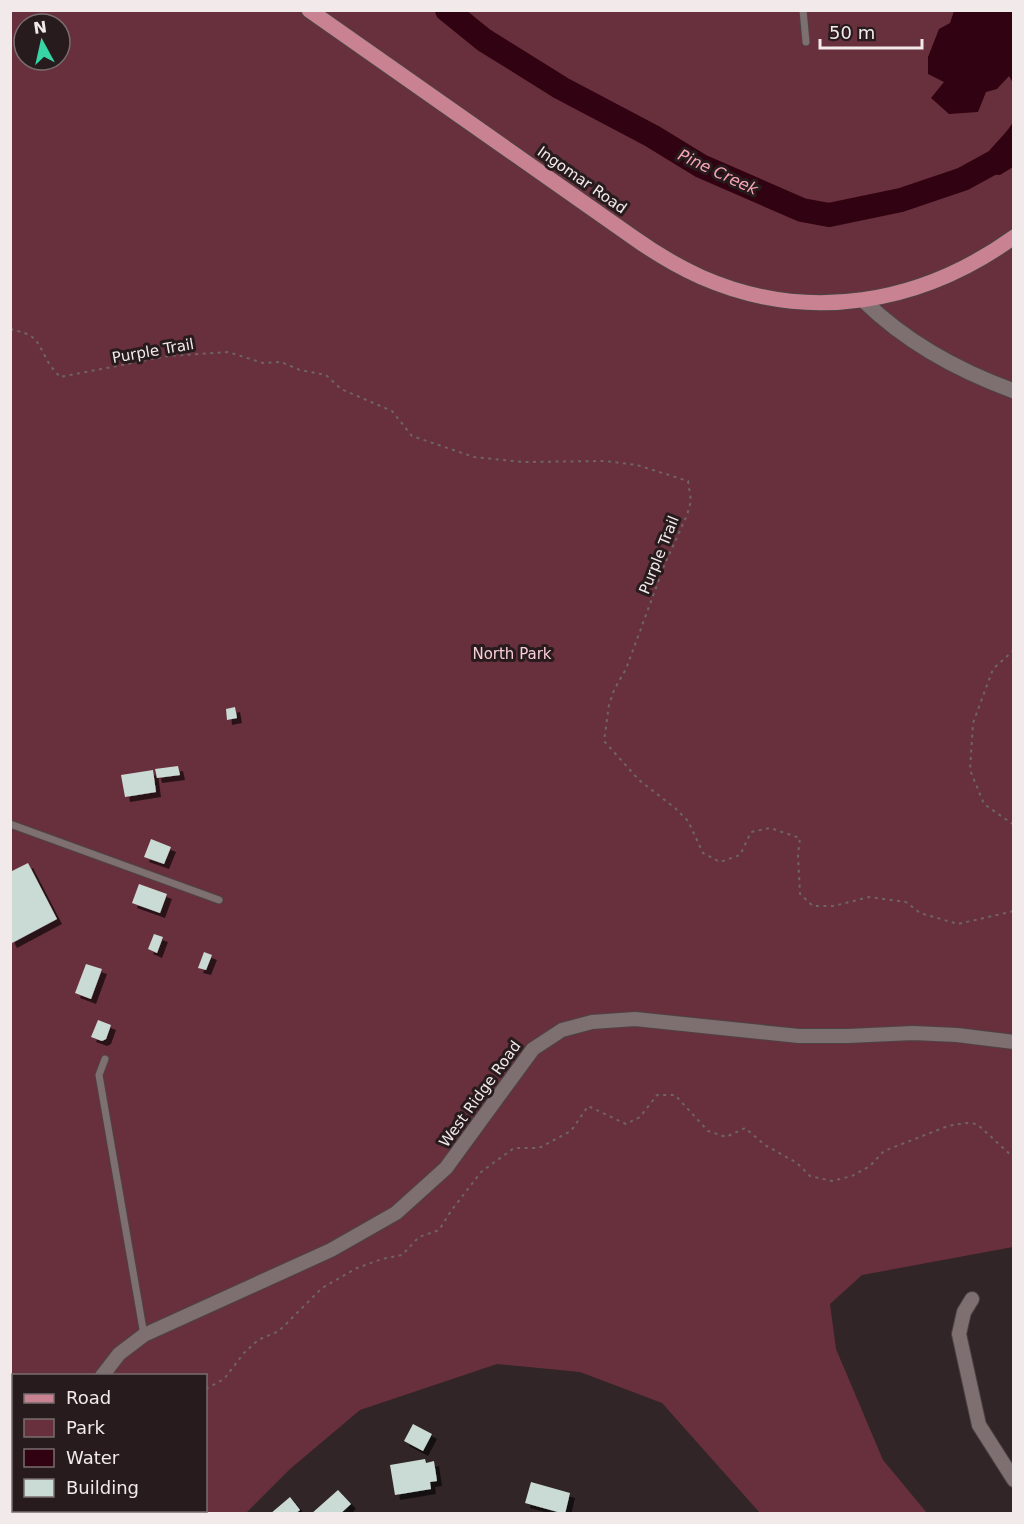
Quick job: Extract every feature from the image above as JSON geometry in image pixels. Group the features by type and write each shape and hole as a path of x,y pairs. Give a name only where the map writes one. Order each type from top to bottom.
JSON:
{"main road":[{"name":"Ingomar Road","path":"309,10 634,238 677,266 724,286 770,298 808,303 864,301 927,285 974,263 1014,237"}],"street":[{"path":"864,301 906,337 961,368 1014,391"},
{"name":"West Ridge Road","path":"103,1374 118,1354 144,1335 331,1250 396,1213 446,1168 533,1049 562,1030 592,1022 635,1019 799,1036 914,1033 957,1035 1014,1042"},
{"path":"972,1299 964,1311 959,1334 979,1425 1014,1479"}],"lane":[{"path":"803,10 806,42"},
{"path":"10,824 219,900"},
{"path":"105,1059 99,1075 144,1335"}],"path":[{"name":"Purple Trail","path":"10,329 27,333 40,344 46,360 60,377 168,356 228,352 263,363 281,362 300,370 326,375 341,389 392,411 412,436 474,457 524,462 605,461 637,465 688,481 691,501 687,515 664,566 627,669 614,690 609,705 604,741 639,780 688,821 704,853 720,862 740,855 751,832 770,828 800,838 798,855 800,894 813,906 834,906 869,897 906,902 920,913 958,924 1014,911"},
{"path":"1014,650 993,669 985,690 973,723 970,770 984,804 1014,825"},
{"path":"207,1388 224,1379 244,1353 258,1340 279,1331 322,1288 357,1268 402,1254 419,1237 439,1230 481,1172 514,1148 539,1148 571,1131 588,1106 626,1124 640,1118 657,1095 675,1095 708,1131 726,1137 745,1128 765,1145 797,1163 810,1176 832,1181 852,1176 870,1166 884,1151 948,1126 966,1123 977,1124 1000,1148 1014,1158"}],"green space":[{"name":"North Park","path":"10,11 1013,11 1013,1247 862,1275 830,1304 836,1349 883,1460 927,1513 760,1513 662,1403 580,1372 497,1364 360,1410 290,1469 246,1513 11,1513"}],"water":[{"path":"954,11 1013,11 1013,83 1009,76 997,89 986,92 978,112 949,114 931,98 944,82 928,74 928,57 939,29 950,23"},
{"path":"1013,122 1013,167 1000,175 979,173 988,152"}],"building":[{"path":"235,707 237,718 227,720 226,709"},
{"path":"178,766 180,775 157,778 155,769"},
{"path":"153,770 156,792 125,797 121,775"},
{"path":"151,839 171,847 164,864 144,857"},
{"path":"28,863 57,919 12,943 10,939 10,872"},
{"path":"139,884 167,894 160,913 132,903"},
{"path":"154,934 163,937 157,953 148,949"},
{"path":"204,952 212,955 206,970 198,968"},
{"path":"86,964 102,969 91,999 75,993"},
{"path":"98,1020 111,1025 106,1039 102,1041 91,1037"},
{"path":"413,1424 432,1434 423,1451 404,1441"},
{"path":"425,1459 426,1463 434,1461 437,1481 430,1482 431,1489 395,1495 390,1465"},
{"path":"531,1482 570,1493 565,1514 525,1503"},
{"path":"338,1490 351,1504 340,1514 311,1514"},
{"path":"290,1497 300,1510 295,1514 270,1514"}],"waterway":[{"name":"Pine Creek","path":"447,10 484,40 561,88 652,136 701,166 802,210 829,215 901,200 963,179 1014,151"}]}
